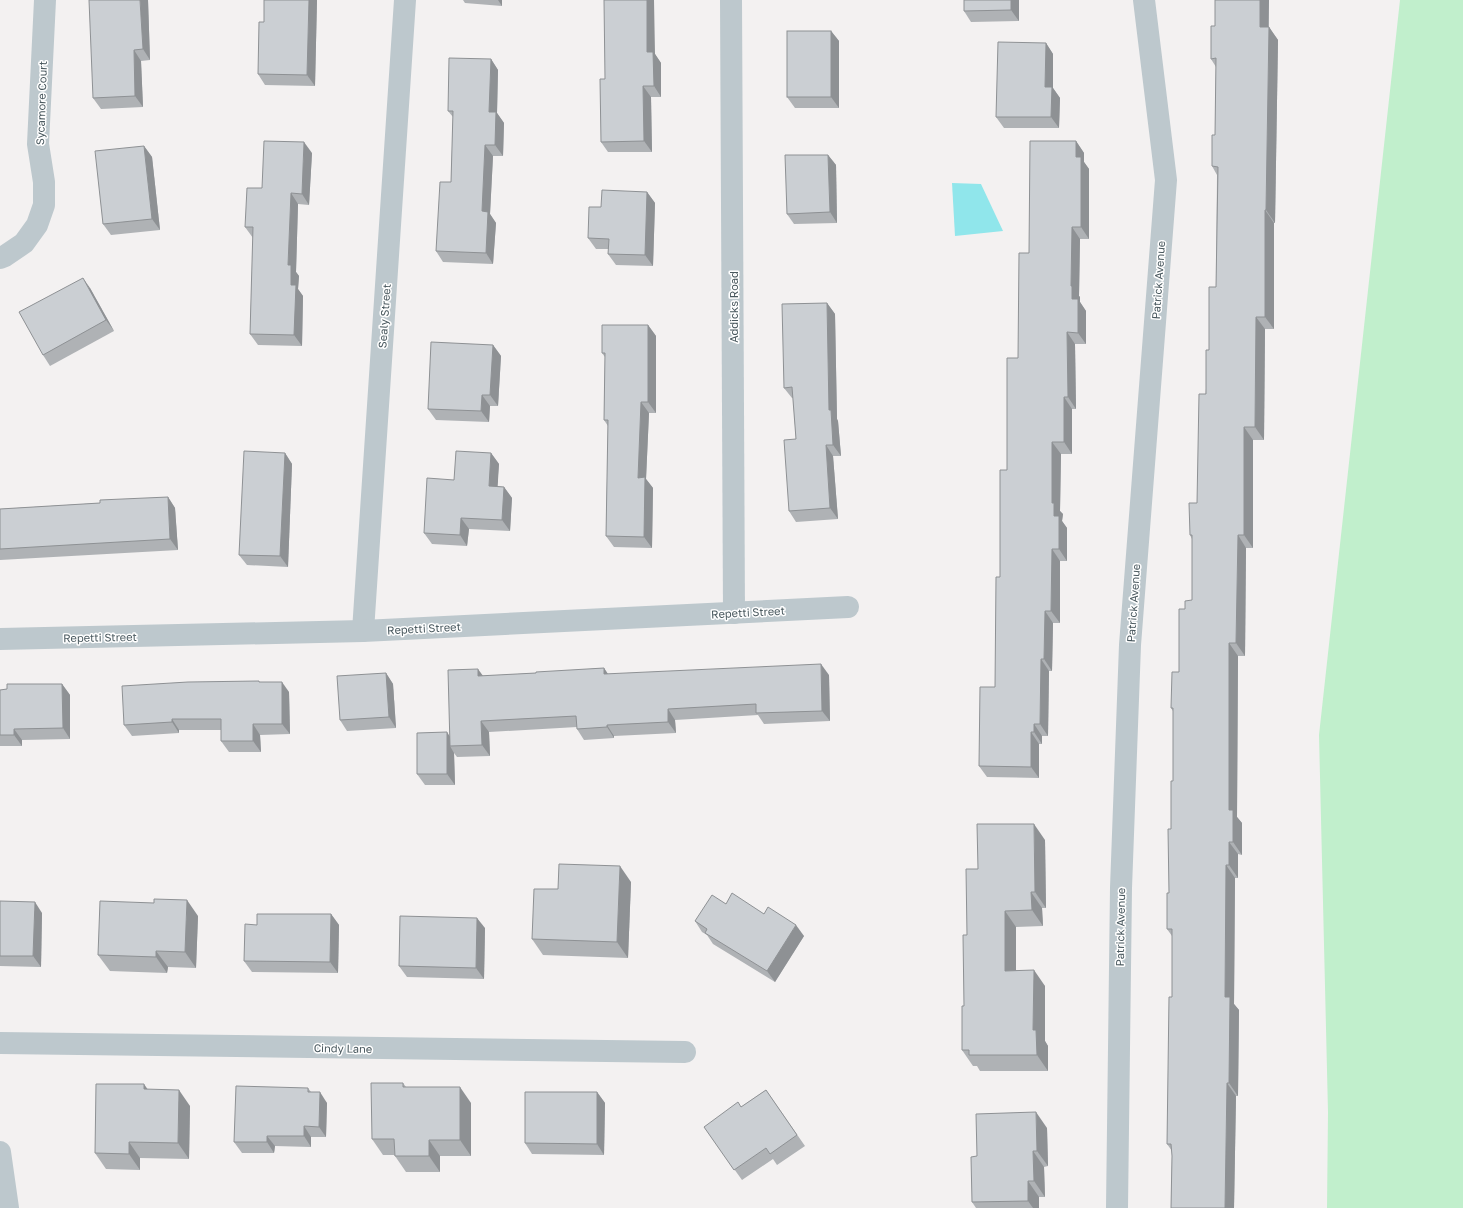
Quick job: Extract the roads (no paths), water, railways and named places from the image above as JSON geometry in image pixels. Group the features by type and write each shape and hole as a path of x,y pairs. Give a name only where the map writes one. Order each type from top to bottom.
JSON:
{"street":[{"name":"Sycamore Court","path":"0,258 24,243 37,225 44,206 44,182 38,144 45,0"},
{"name":"Sealy Street","path":"363,631 405,0"},
{"name":"Addicks Road","path":"731,0 734,613"},
{"name":"Patrick Avenue","path":"1117,1208 1121,888 1130,645 1166,180 1144,0"},
{"name":"Repetti Street","path":"0,639 363,631 848,607"},
{"name":"Cindy Lane","path":"0,1043 685,1052"},
{"path":"0,1152 8,1208"}],"water":[{"path":"952,183 981,184 1003,231 955,236"}]}
